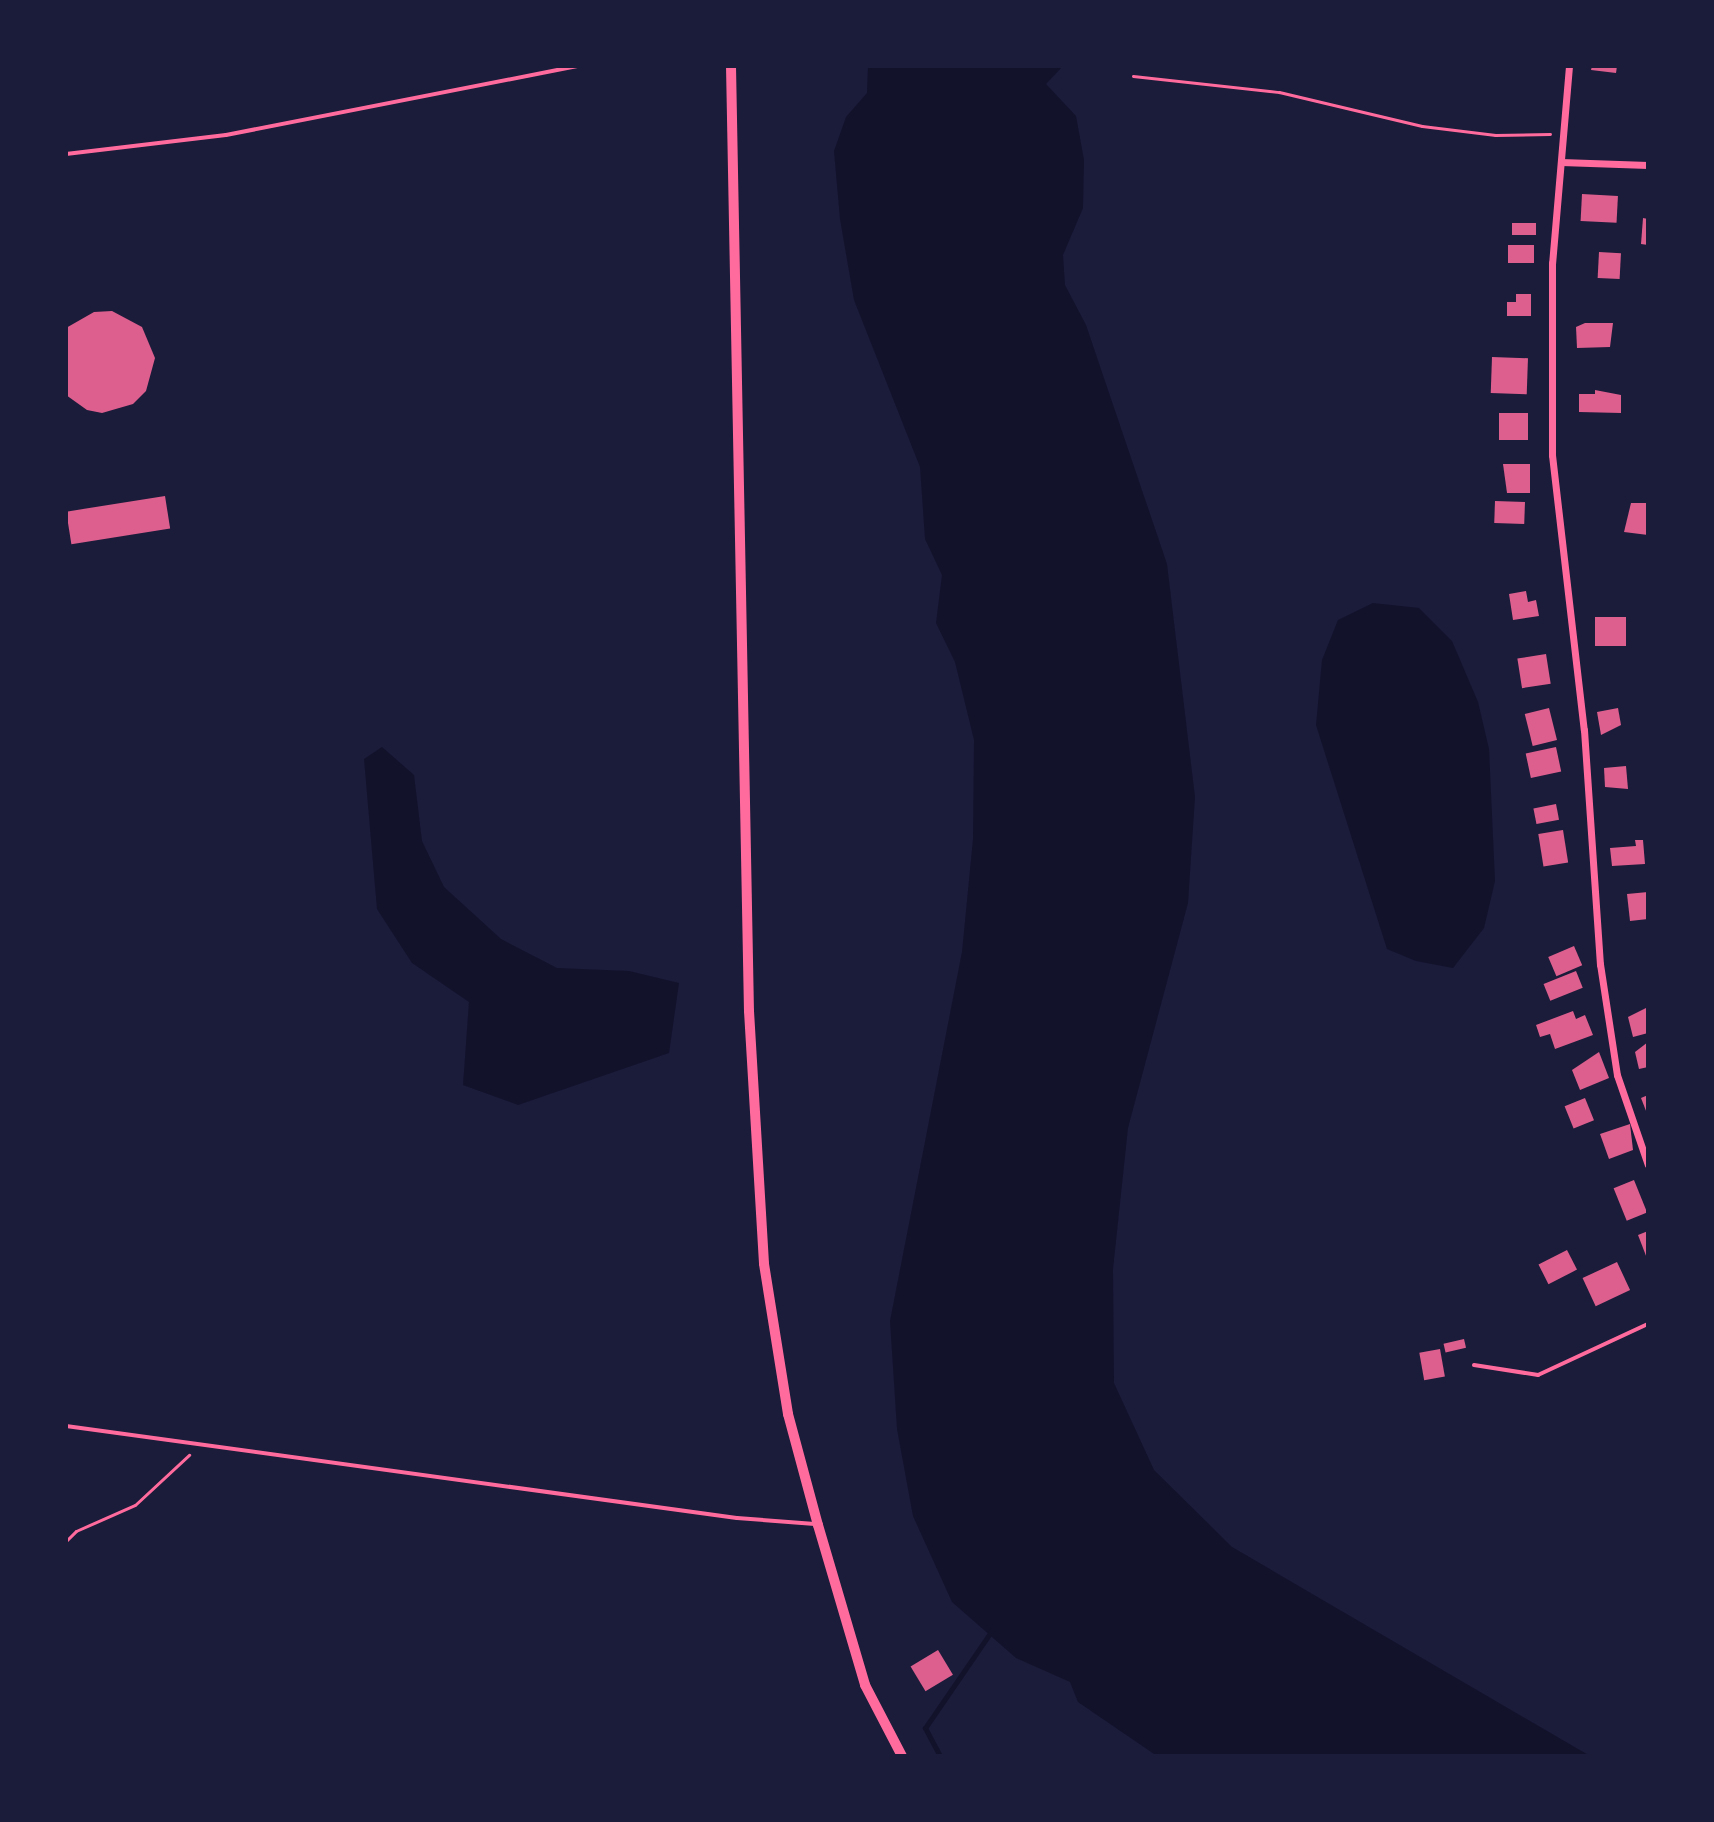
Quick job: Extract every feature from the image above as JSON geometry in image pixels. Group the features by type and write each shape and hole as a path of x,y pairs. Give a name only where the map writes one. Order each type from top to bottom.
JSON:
{"main road":[{"path":"731,66 742,725 756,1139 764,1264 788,1414 818,1525 865,1685 902,1756"}],"street":[{"path":"1569,66 1552,263 1552,455 1587,759 1600,964 1617,1075 1648,1165"},
{"path":"1561,162 1648,165"}],"lane":[{"path":"66,154 226,135 577,66"},
{"path":"1474,1365 1538,1375 1648,1324"},
{"path":"66,1426 737,1518 818,1525"}],"path":[{"path":"1133,76 1279,92 1422,126 1495,135 1562,134"},
{"path":"66,1541 76,1531 135,1505 201,1444"}],"shaded area":[{"path":"868,66 1063,66 1046,84 1076,116 1084,160 1083,208 1063,255 1065,285 1086,325 1167,564 1195,797 1188,903 1128,1128 1113,1269 1114,1383 1154,1470 1232,1547 1590,1756 1157,1756 1078,1702 1070,1682 1016,1658 952,1602 913,1516 897,1429 890,1321 962,952 973,839 974,740 955,662 936,623 942,575 925,539 920,467 854,300 840,219 834,151 846,117 867,93"},
{"path":"1373,603 1419,608 1452,641 1478,702 1489,749 1495,881 1484,928 1453,968 1416,961 1387,949 1316,725 1322,660 1338,620"},
{"path":"382,747 414,775 422,841 444,887 501,939 557,968 629,971 679,983 669,1053 518,1105 463,1085 469,1002 412,963 377,909 364,759"}],"building":[{"path":"1592,66 1617,66 1616,73 1591,70"},
{"path":"1582,194 1618,196 1617,223 1581,221"},
{"path":"1643,218 1648,219 1648,245 1641,244"},
{"path":"1512,223 1536,223 1536,235 1512,235"},
{"path":"1508,245 1534,245 1534,263 1508,263"},
{"path":"1599,252 1621,253 1620,279 1598,278"},
{"path":"1516,294 1531,294 1531,316 1507,316 1507,302 1516,302"},
{"path":"112,311 142,327 155,358 146,391 133,404 102,413 87,410 66,395 66,328 94,312"},
{"path":"1585,323 1613,323 1610,347 1577,348 1576,327"},
{"path":"1492,357 1528,358 1527,394 1491,393"},
{"path":"1595,390 1621,395 1621,413 1579,412 1579,394 1595,394"},
{"path":"1499,413 1528,413 1528,440 1499,440"},
{"path":"1503,464 1530,464 1530,493 1507,493"},
{"path":"165,496 170,529 71,544 66,512"},
{"path":"1495,501 1525,502 1524,524 1494,523"},
{"path":"1631,503 1648,503 1648,535 1624,532"},
{"path":"1526,591 1528,602 1536,600 1539,616 1513,620 1509,594"},
{"path":"1595,617 1626,617 1626,646 1595,646"},
{"path":"1546,654 1551,684 1522,688 1517,659"},
{"path":"1549,708 1557,740 1533,746 1525,714"},
{"path":"1618,708 1621,725 1601,735 1597,712"},
{"path":"1556,747 1561,771 1531,778 1526,753"},
{"path":"1626,766 1628,789 1605,787 1604,768"},
{"path":"1556,804 1559,820 1536,824 1533,808"},
{"path":"1563,830 1568,863 1543,867 1538,834"},
{"path":"1635,840 1643,840 1645,864 1612,866 1610,848 1636,846"},
{"path":"1648,892 1648,919 1630,921 1627,894"},
{"path":"1574,946 1582,965 1556,976 1548,957"},
{"path":"1576,971 1583,988 1550,1001 1544,984"},
{"path":"1648,1007 1648,1033 1633,1037 1628,1017"},
{"path":"1573,1011 1576,1019 1585,1015 1593,1035 1555,1049 1550,1034 1540,1037 1536,1025"},
{"path":"1648,1042 1648,1067 1639,1069 1635,1052"},
{"path":"1599,1052 1609,1078 1580,1090 1572,1070"},
{"path":"1648,1095 1648,1116 1641,1098"},
{"path":"1585,1098 1594,1120 1574,1128 1565,1106"},
{"path":"1630,1124 1633,1150 1609,1159 1600,1134"},
{"path":"1634,1180 1647,1212 1627,1221 1614,1188"},
{"path":"1648,1231 1648,1261 1638,1235"},
{"path":"1567,1250 1577,1270 1548,1284 1538,1265"},
{"path":"1617,1262 1630,1290 1596,1306 1583,1278"},
{"path":"1464,1339 1466,1348 1446,1352 1444,1344"},
{"path":"1440,1349 1445,1377 1424,1380 1419,1353"},
{"path":"938,1650 953,1675 926,1691 911,1666"}],"waterway":[{"path":"940,1756 925,1728 992,1630"}]}
